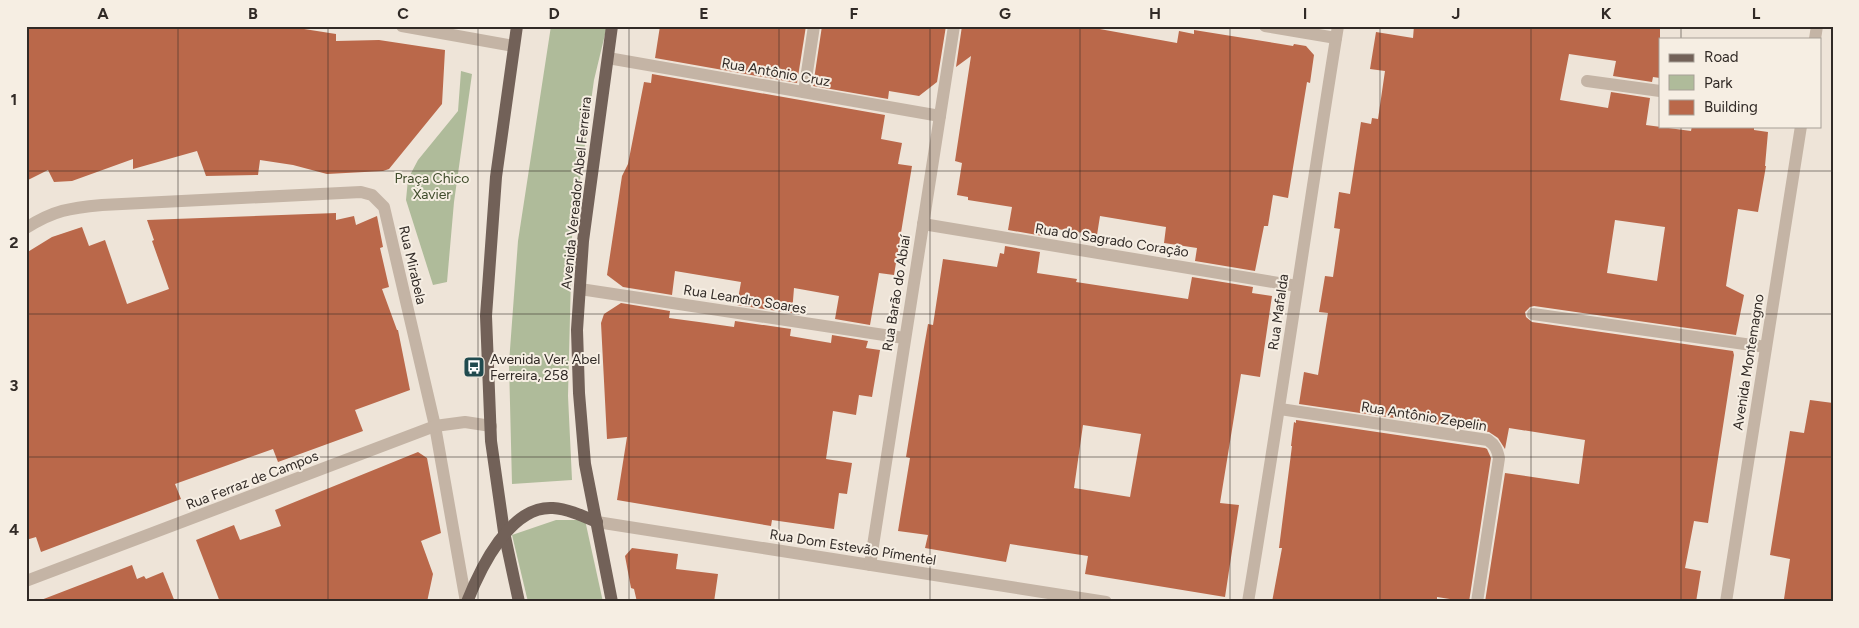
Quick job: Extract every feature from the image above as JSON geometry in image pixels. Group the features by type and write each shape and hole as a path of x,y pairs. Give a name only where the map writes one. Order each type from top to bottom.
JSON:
{"main road":[{"path":"516,26 496,177 486,316 490,426 504,532 519,602"},
{"name":"Avenida Vereador Abel Ferreira","path":"612,26 583,241 578,330 579,393 585,464 612,602"},
{"path":"466,602 476,579 504,532 530,512 551,508 574,512 596,522"}],"street":[{"path":"804,92 814,26"},
{"name":"Rua Barão do Abiaí","path":"870,565 954,26"},
{"path":"1266,26 1337,32"},
{"path":"411,27 513,46"},
{"name":"Rua Mafalda","path":"1248,602 1280,409 1297,286 1337,32"},
{"name":"Rua Antônio Cruz","path":"608,58 940,116"},
{"path":"1586,81 1659,92"},
{"name":"Avenida Montemagno","path":"1726,602 1801,128"},
{"name":"Rua Mirabela","path":"26,228 40,219 64,209 102,205 361,192 372,195 384,207 435,426 466,602"},
{"name":"Rua do Sagrado Coração","path":"923,224 1297,286"},
{"name":"Rua Leandro Soares","path":"580,289 904,338"},
{"path":"1533,314 1766,346"},
{"name":"Rua Antônio Zepelin","path":"1280,409 1488,440 1494,444 1498,458 1477,602"},
{"name":"Rua Ferraz de Campos","path":"26,581 435,426 465,422 490,426"},
{"name":"Rua Dom Estevão Pímentel","path":"596,522 1106,602"}],"green space":[{"path":"551,26 607,26 594,80 572,237 568,396 572,480 512,484 509,363 518,241"},
{"name":"Praça Chico Xavier","path":"461,71 472,74 454,202 447,282 433,285 406,200 408,179 418,160 458,111"},
{"path":"556,520 585,520 603,602 528,602 512,535"}],"building":[{"path":"26,26 285,26 336,34 336,41 379,40 445,50 442,104 389,169 383,171 327,174 293,165 260,160 258,175 206,176 197,151 133,169 133,159 72,181 54,182 48,170 26,181"},
{"path":"660,26 806,26 797,83 655,58"},
{"path":"822,26 946,26 937,82 919,96 889,91 888,99 813,86"},
{"path":"962,26 1083,26 1177,43 1179,31 1194,34 1194,30 1293,46 1294,44 1306,46 1314,55 1310,83 1307,82 1288,198 1273,195 1268,226 1264,226 1255,271 1195,261 1197,248 1164,243 1166,227 1100,216 1097,235 1044,227 1043,236 1008,230 1012,207 968,200 968,197 957,195 962,163 955,161 971,56 956,67"},
{"path":"1414,26 1660,26 1659,78 1653,77 1652,82 1613,76 1616,61 1569,54 1560,100 1608,108 1611,92 1650,98 1646,125 1691,131 1692,128 1754,128 1754,130 1768,132 1766,166 1758,212 1738,209 1726,286 1744,295 1736,335 1534,306 1525,312 1526,317 1532,322 1733,351 1734,355 1708,523 1694,521 1685,568 1701,571 1696,602 1485,602 1505,473 1579,484 1585,440 1509,428 1505,449 1498,438 1489,432 1299,404 1304,372 1318,375 1328,313 1319,312 1325,276 1333,277 1340,229 1334,228 1339,192 1350,194 1361,122 1371,124 1372,118 1378,119 1385,71 1370,69 1376,32 1413,38","holes":["1615,220 1665,227 1657,281 1607,273"]},
{"path":"652,74 885,115 881,139 902,143 898,164 912,166 894,275 879,273 870,325 835,319 839,296 794,288 792,313 737,305 741,282 675,271 672,295 623,287 607,275 622,176 628,164 644,82 651,83"},
{"path":"336,213 336,220 354,216 356,225 377,216 383,247 380,248 389,287 382,289 398,330 410,390 355,410 363,431 278,462 273,449 175,484 181,499 41,552 36,537 26,540 26,253 52,237 82,227 89,246 105,240 127,304 169,289 152,241 154,240 147,220"},
{"path":"1005,246 1040,252 1037,273 1077,279 1076,282 1188,299 1192,277 1253,287 1252,293 1272,296 1260,377 1241,374 1220,503 1239,505 1225,597 1085,574 1088,556 1010,544 1006,562 925,548 928,535 898,531 910,458 906,457 924,347 928,324 933,325 943,259 997,267 1000,253 1004,254","holes":["1083,425 1141,434 1130,497 1074,488"]},
{"path":"621,303 670,311 669,318 734,327 735,321 791,329 790,336 831,343 832,335 868,341 866,348 880,350 872,397 859,395 856,415 833,411 826,459 852,463 847,494 839,493 834,529 772,520 771,526 617,500 627,437 607,439 601,323 604,314"},
{"path":"1810,400 1833,403 1833,602 1797,602 1784,599 1790,559 1770,555 1790,431 1804,433"},
{"path":"1296,420 1487,449 1491,458 1469,602 1437,597 1437,602 1272,602 1282,548 1279,548 1294,422 1296,423"},
{"path":"418,452 427,458 441,533 421,541 433,574 427,602 220,602 196,540 234,525 240,540 281,526 275,510"},
{"path":"632,548 678,554 676,569 718,574 714,602 637,602 634,589 631,588 625,556"},
{"path":"132,565 137,579 144,576 146,579 163,572 175,602 41,602 41,600"}],"place":[{"name":"Avenida Ver. Abel Ferreira, 258","path":"474,367"}]}
